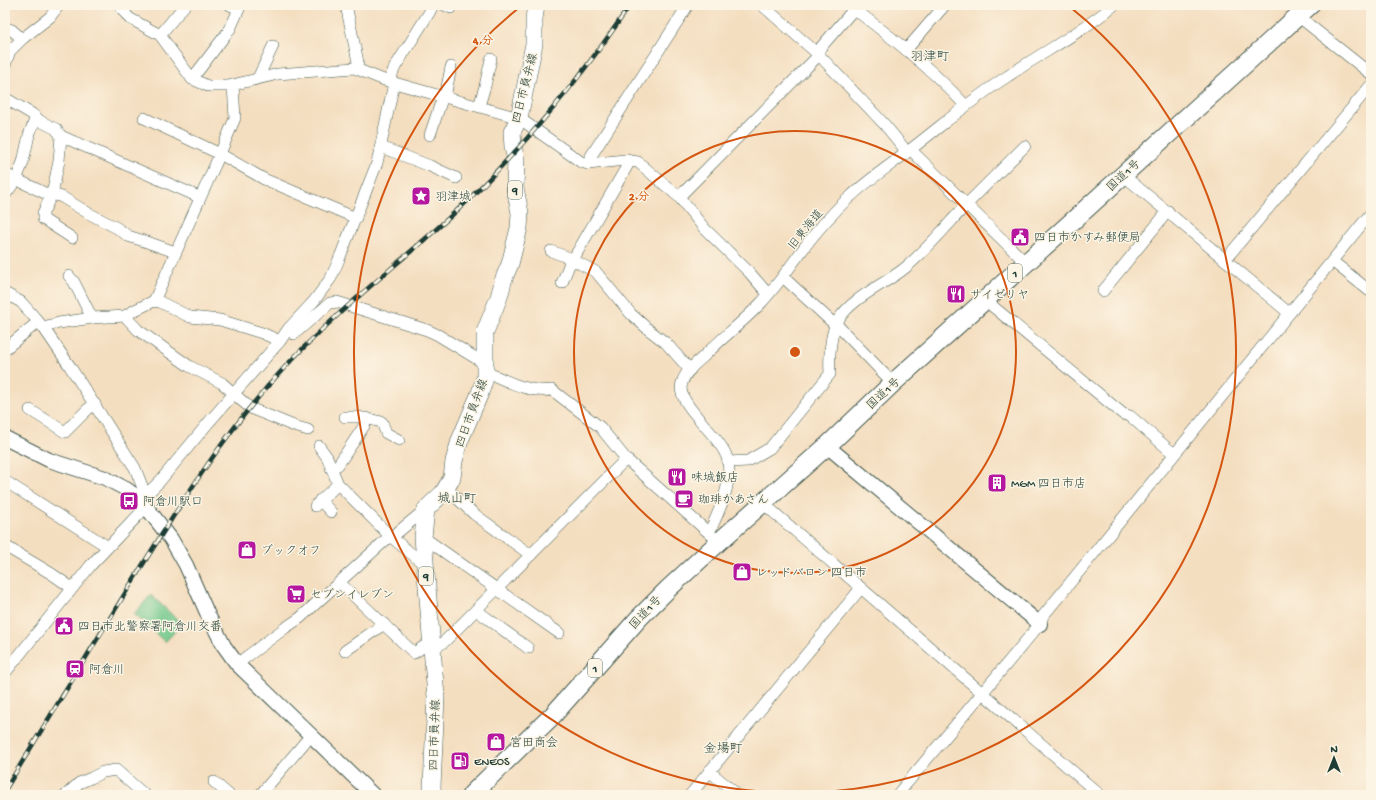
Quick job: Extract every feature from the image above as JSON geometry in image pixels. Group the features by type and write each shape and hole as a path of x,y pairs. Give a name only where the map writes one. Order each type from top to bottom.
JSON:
{"highway":[{"name":"国道1号","path":"471,795 553,715 639,618 668,589 714,537 763,503 827,446 893,383 1304,10"}],"main road":[{"name":"四日市員弁線","path":"433,795 432,787 436,697 433,645 423,537 426,509 443,493 452,478 454,460 460,440 480,393 485,368 485,332 510,264 519,228 520,213 515,188 516,160 512,132 519,118 534,44 534,19 536,5"}],"street":[{"path":"5,65 10,51 22,39 50,17 59,5"},
{"path":"119,5 129,18 160,35 192,79 208,86 228,86 278,74 354,68 392,82 519,118 581,162 588,164 625,160 638,162 679,197 704,228 749,272 768,294"},
{"path":"160,35 185,5"},
{"path":"192,79 230,29 239,8 230,5"},
{"path":"346,5 358,62 357,69"},
{"path":"5,673 9,661 108,547 175,463 314,301 331,278 378,163 395,67 429,13 432,5"},
{"path":"444,5 451,8 452,5"},
{"path":"588,164 591,156 688,5"},
{"path":"762,5 818,54 885,125 903,147 967,204 1026,263"},
{"path":"906,50 945,5"},
{"name":"旧東海道","path":"714,537 728,476 728,462 725,451 683,396 681,386 682,380 690,370 768,294 783,277 813,236 849,197 871,178 908,152 965,105 1008,75 1071,37 1114,5"},
{"path":"679,197 818,54 852,7 906,50 944,83 965,105"},
{"path":"1304,10 1371,74"},
{"path":"5,28 12,30 22,39"},
{"path":"258,78 272,46"},
{"path":"479,106 491,58"},
{"path":"430,135 444,96 451,67"},
{"path":"154,301 235,118 233,84"},
{"path":"1225,260 1371,85"},
{"path":"5,98 40,121 56,129 61,136 199,197"},
{"path":"5,196 16,180 28,146 29,135 36,117"},
{"path":"144,118 220,154 264,179 356,218"},
{"path":"61,136 59,161 52,195 43,213 44,219 72,238"},
{"path":"728,462 748,461 770,448 830,374 829,355 835,325 839,319 856,301 893,278 907,266 1025,146"},
{"path":"381,147 456,178"},
{"path":"562,283 571,260 575,256 630,160"},
{"path":"5,174 52,195 62,197 117,228 128,236 175,252"},
{"path":"1123,175 1290,313"},
{"path":"1103,291 1168,211"},
{"path":"897,795 1040,624 1043,616 1371,213"},
{"path":"551,251 596,272 631,314 666,343 690,370"},
{"path":"1332,261 1371,292"},
{"path":"69,276 74,282 92,318"},
{"path":"783,277 835,325 838,326 893,383"},
{"path":"5,293 21,302 41,325 95,404 135,468 144,501 171,539 186,565 224,646 237,664 373,795"},
{"path":"985,300 1123,414 1130,416 1174,454"},
{"path":"5,349 41,325 92,318 125,316 154,301 160,302 190,317 220,320 287,340 330,303 337,302 438,334 485,368 528,389 540,391 552,390 600,427 626,459 714,537"},
{"path":"125,316 138,330 189,366 222,383 250,408 288,424 308,430"},
{"path":"30,410 64,432 95,404"},
{"path":"345,416 366,418 382,422 386,434 399,440"},
{"path":"331,468 338,465 364,426 366,418"},
{"path":"5,438 49,460 105,478 144,501"},
{"path":"319,446 327,458 338,484 391,537 425,565"},
{"path":"827,446 1040,624"},
{"path":"340,583 414,653 444,642 626,459"},
{"path":"5,481 108,547"},
{"path":"331,512 318,503 338,484"},
{"path":"446,488 474,514 531,555"},
{"path":"763,503 1100,795"},
{"path":"237,664 300,618 391,537 426,509"},
{"path":"423,537 559,633"},
{"path":"5,546 52,574 72,588"},
{"path":"690,795 861,588"},
{"path":"476,610 528,648"},
{"path":"345,651 384,624"},
{"path":"260,795 311,735"},
{"path":"66,795 79,783 103,772 116,770 145,795"},
{"path":"709,771 738,795"},
{"path":"214,782 229,795"}],"green space":[{"path":"151,595 182,624 165,642 134,614"}],"railway":[{"path":"5,790 167,526 203,471 242,417 306,345 443,224 510,157 553,108 593,58 630,5"}],"place":[{"name":"羽津城","path":"421,196"},
{"name":"四日市かすみ郵便局","path":"1020,237"},
{"name":"サイゼリヤ","path":"956,294"},
{"name":"味城飯店","path":"677,477"},
{"name":"MGM 四日市店","path":"997,483"},
{"name":"珈琲かあさん","path":"684,499"},
{"name":"阿倉川駅口","path":"129,501"},
{"name":"ブックオフ","path":"247,550"},
{"name":"レッドバロン 四日市","path":"742,572"},
{"name":"セブンイレブン","path":"296,594"},
{"name":"四日市北警察署阿倉川交番","path":"64,626"},
{"name":"阿倉川","path":"75,669"},
{"name":"宮田商会","path":"496,742"},
{"name":"ENEOS","path":"460,761"}],"district":[{"name":"羽津町","path":"930,55"},
{"name":"城山町","path":"457,497"},
{"name":"金場町","path":"723,747"}]}
